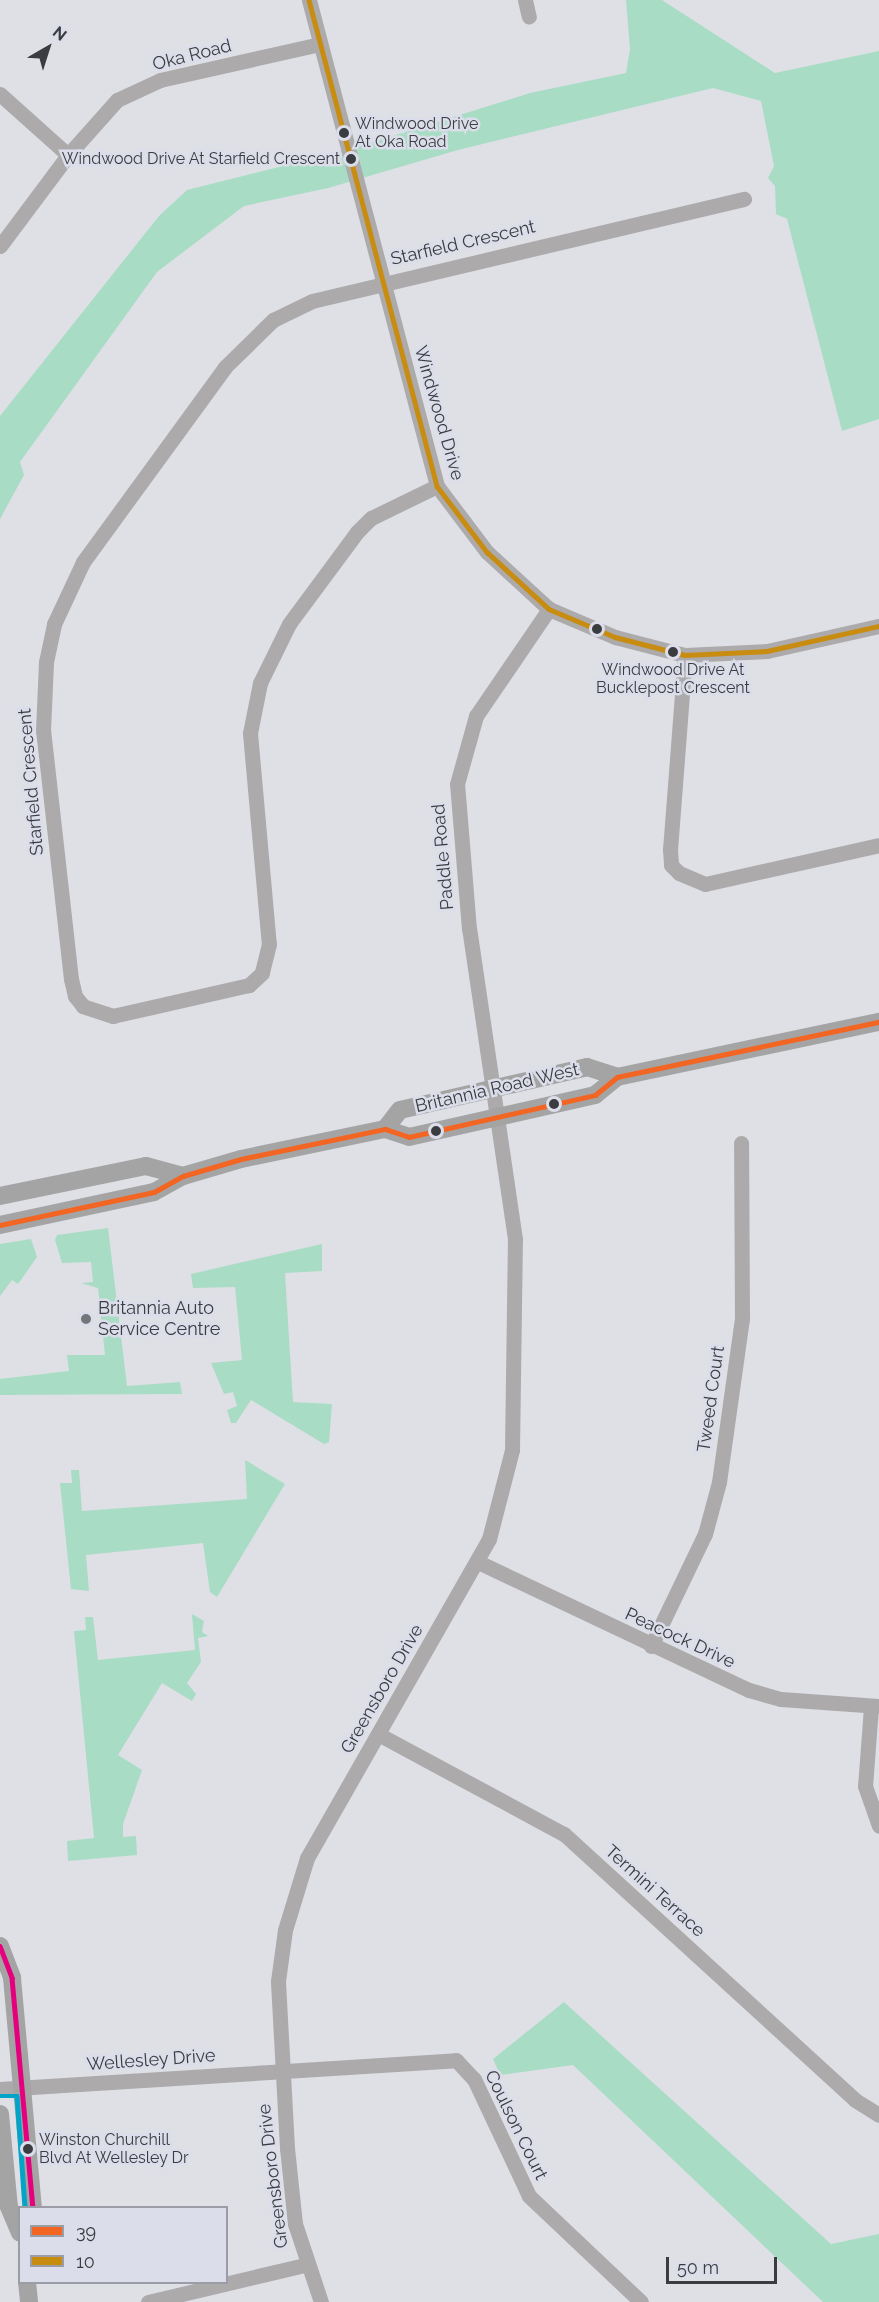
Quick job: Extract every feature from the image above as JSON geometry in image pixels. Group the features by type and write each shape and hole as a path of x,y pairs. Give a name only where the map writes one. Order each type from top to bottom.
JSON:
{"main road":[{"name":"Britannia Road West","path":"0,1225 154,1192 183,1176 385,1129 409,1137 595,1095 617,1077 879,1022"},
{"name":"Britannia Road West","path":"385,1129 400,1110 587,1067 617,1077"},
{"name":"Britannia Road West","path":"0,1196 146,1166 183,1176"},
{"path":"0,1953 12,1978 24,2088 33,2206"},
{"path":"0,2114 9,2207 18,2229"},
{"path":"27,2284 29,2302"}],"street":[{"name":"Windwood Drive","path":"309,0 437,486 487,552 549,609 615,637 685,655 766,651 879,626"},
{"path":"525,0 529,17"},
{"name":"Oka Road","path":"0,246 68,155 117,100 160,80 320,44"},
{"path":"0,94 68,155"},
{"name":"Starfield Crescent","path":"437,486 371,519 357,532 289,624 260,683 250,733 269,944 262,973 249,985 113,1016 83,1006 75,996 71,979 43,731 46,662 65,593 108,526 246,342 273,320 312,301 382,282 744,199"},
{"name":"Paddle Road","path":"493,1090 469,929 457,784 476,716 549,609"},
{"path":"685,655 670,849 671,864 678,873 705,884 879,845"},
{"name":"Greensboro Drive","path":"321,2302 305,2265 295,2224 281,2069 278,1981 294,1894 330,1814 477,1562 502,1501 515,1404 514,1239 493,1090"},
{"name":"Tweed Court","path":"651,1646 705,1534 719,1482 741,1319 741,1143"},
{"name":"Peacock Drive","path":"477,1562 651,1646 760,1693 875,1706"},
{"path":"875,1706 865,1786 879,1826"},
{"name":"Termini Terrace","path":"378,1734 564,1834 855,2100 879,2115"},
{"name":"Coulson Court","path":"281,2069 456,2060 474,2079 529,2196 641,2302"},
{"name":"Wellesley Drive","path":"0,2089 281,2069"},
{"path":"228,2283 305,2265"},
{"path":"148,2302 224,2284"}],"green space":[{"path":"626,0 662,0 775,73 879,51 879,419 842,431 787,219 776,214 775,186 768,178 774,166 761,101 713,88 458,150 328,188 244,206 157,272 20,462 24,475 0,519 0,416 159,216 187,190 354,148 530,93 626,73 630,49"},
{"path":"108,1228 127,1386 180,1382 182,1394 0,1395 0,1379 69,1371 67,1355 105,1355 98,1288 81,1283 93,1282 91,1262 62,1263 55,1240 57,1235"},
{"path":"31,1239 37,1257 18,1284 12,1280 0,1296 0,1244"},
{"path":"322,1244 322,1271 285,1273 293,1402 332,1404 329,1442 324,1444 251,1400 236,1423 231,1423 227,1410 237,1406 233,1392 224,1394 211,1363 242,1360 235,1287 193,1288 191,1274"},
{"path":"245,1460 285,1484 217,1597 210,1592 203,1543 86,1555 89,1591 71,1589 60,1483 72,1483 71,1470 79,1470 82,1511 247,1499"},
{"path":"192,1614 204,1621 202,1632 208,1636 198,1638 201,1662 187,1683 196,1694 192,1701 162,1683 118,1755 142,1770 123,1824 123,1837 136,1836 137,1855 68,1861 67,1841 94,1838 74,1631 86,1630 85,1617 93,1617 98,1660 195,1650"},
{"path":"564,2002 831,2244 879,2234 879,2302 823,2302 573,2065 500,2075 493,2059"}],"transit line":[{"name":"10","path":"309,0 437,486 487,552 549,609 615,637 685,655 767,651 879,626"},
{"name":"39","path":"0,1225 154,1192 183,1176 241,1159 385,1129 409,1137 595,1095 617,1077 879,1022"},
{"path":"0,1946 12,1978 33,2206"},
{"path":"0,2096 17,2096 25,2206"}],"place":[{"name":"Windwood Drive At Oka Road","path":"344,133"},
{"name":"Windwood Drive At Starfield Crescent","path":"351,159"},
{"name":"Windwood Drive At Bucklepost Crescent","path":"673,652"},
{"name":"Britannia Auto Service Centre","path":"86,1319"},
{"name":"Winston Churchill Blvd At Wellesley Dr","path":"28,2149"}]}
